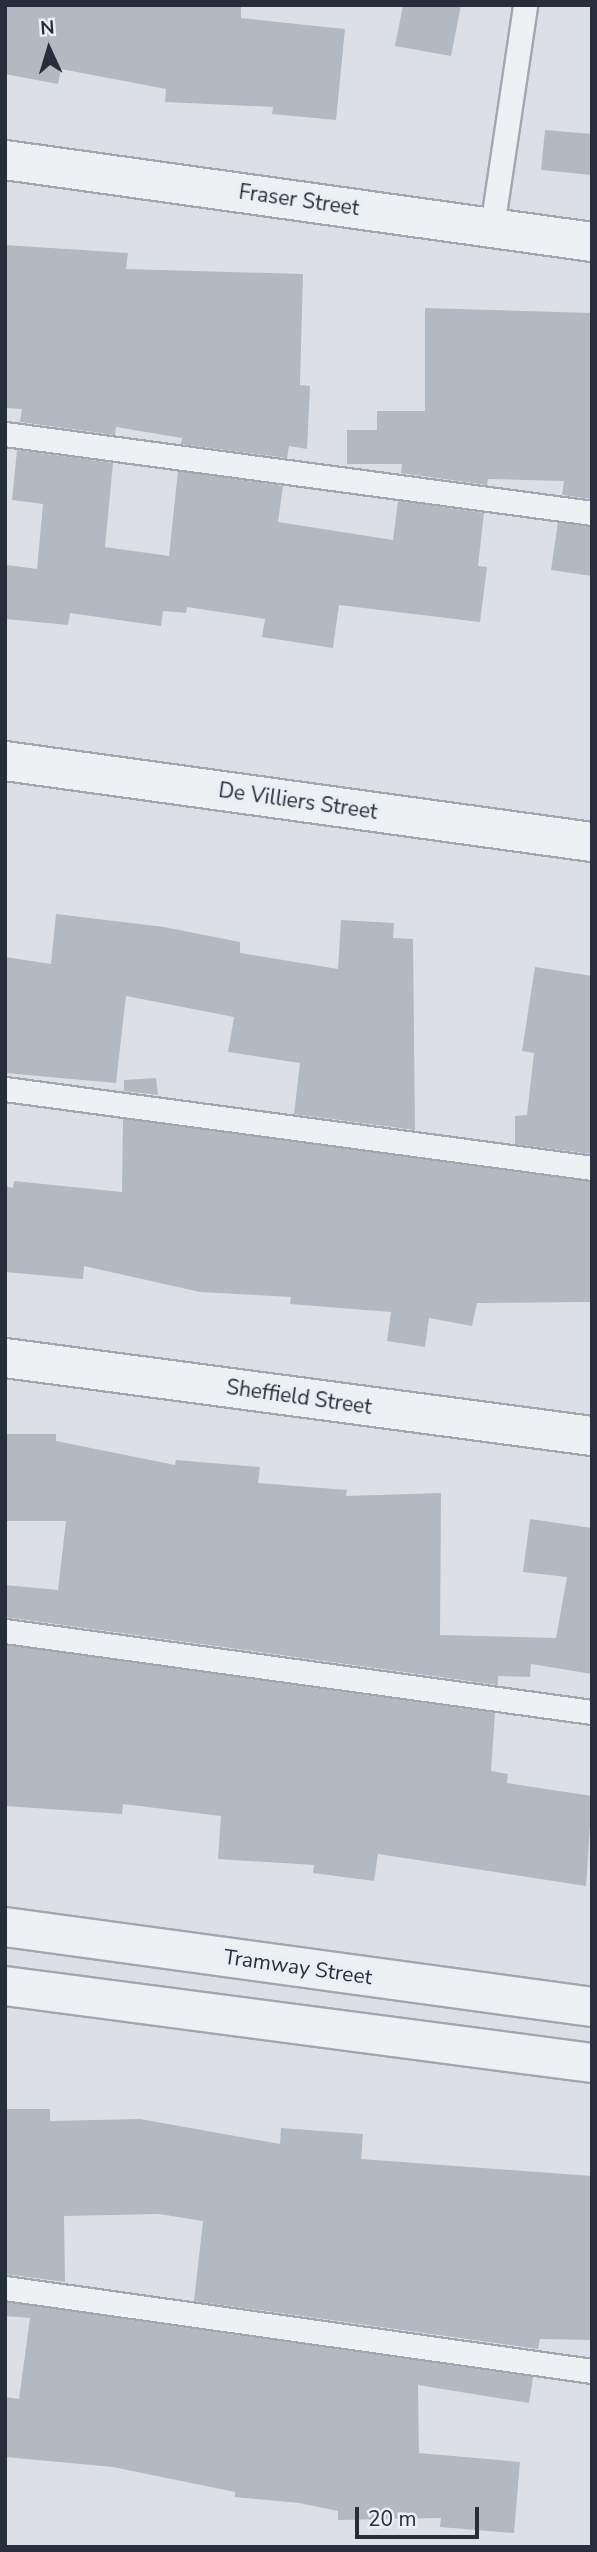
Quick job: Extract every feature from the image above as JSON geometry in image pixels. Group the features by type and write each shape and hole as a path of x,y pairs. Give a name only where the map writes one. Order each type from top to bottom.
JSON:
{"street":[{"name":"Fraser Street","path":"5,160 592,242"},
{"name":"De Villiers Street","path":"5,761 592,842"},
{"name":"Sheffield Street","path":"5,1358 592,1436"},
{"name":"Tramway Street","path":"5,1927 592,2007"},
{"path":"418,2041 431,1985"},
{"path":"5,1986 592,2063"}],"lane":[{"path":"492,227 525,5"},
{"path":"5,434 592,513"},
{"path":"5,1089 592,1168"},
{"path":"5,1631 592,1712"},
{"path":"5,2288 592,2371"}],"building":[{"path":"5,5 241,5 241,18 345,29 336,120 272,114 273,107 165,102 166,89 61,69 58,84 5,74"},
{"path":"403,5 461,5 451,56 395,46"},
{"path":"545,130 592,134 592,175 541,170"},
{"path":"5,245 128,253 126,269 303,274 300,385 310,386 307,449 289,446 287,458 181,444 182,438 116,427 115,435 20,422 22,409 5,408"},
{"path":"425,308 592,313 592,499 562,495 564,481 488,479 487,485 401,473 402,464 347,464 347,430 377,430 377,411 425,411"},
{"path":"17,450 113,463 105,547 169,556 178,471 283,486 278,522 393,540 398,501 484,513 478,566 487,567 480,622 339,605 333,648 262,637 265,619 187,607 186,613 163,611 161,626 70,613 68,625 5,619 7,565 37,569 43,504 12,500"},
{"path":"558,522 592,527 592,576 551,570"},
{"path":"56,914 164,927 240,942 240,953 338,969 341,920 394,923 393,938 413,939 415,1130 294,1114 300,1063 228,1052 234,1017 126,996 116,1083 5,1073 5,957 51,964"},
{"path":"535,967 592,976 592,1154 515,1144 515,1116 527,1115 534,1053 522,1051"},
{"path":"156,1078 158,1095 124,1091 124,1080"},
{"path":"123,1119 592,1182 592,1302 477,1303 472,1326 429,1318 425,1347 387,1341 391,1312 290,1304 291,1297 200,1292 84,1266 83,1279 5,1272 5,1186 13,1188 14,1181 122,1192"},
{"path":"5,1434 56,1434 56,1441 175,1465 176,1460 260,1467 258,1483 347,1490 346,1496 441,1493 440,1635 556,1638 567,1577 523,1572 530,1519 592,1528 592,1674 531,1664 530,1677 498,1676 498,1685 5,1617 5,1585 58,1590 66,1521 5,1521"},
{"path":"5,1645 495,1713 491,1771 508,1774 507,1783 592,1796 586,1886 378,1854 374,1881 313,1873 314,1865 218,1859 221,1816 123,1804 122,1814 5,1806"},
{"path":"5,2109 50,2109 50,2121 140,2119 280,2144 281,2128 363,2134 361,2159 592,2176 592,2340 540,2339 538,2349 194,2301 203,2221 159,2214 64,2216 65,2282 5,2274"},
{"path":"5,2302 533,2377 529,2403 418,2385 419,2453 520,2462 514,2533 440,2527 441,2518 338,2520 338,2511 299,2503 235,2497 235,2492 113,2467 5,2457 5,2397 19,2399 30,2318 5,2316"}]}
